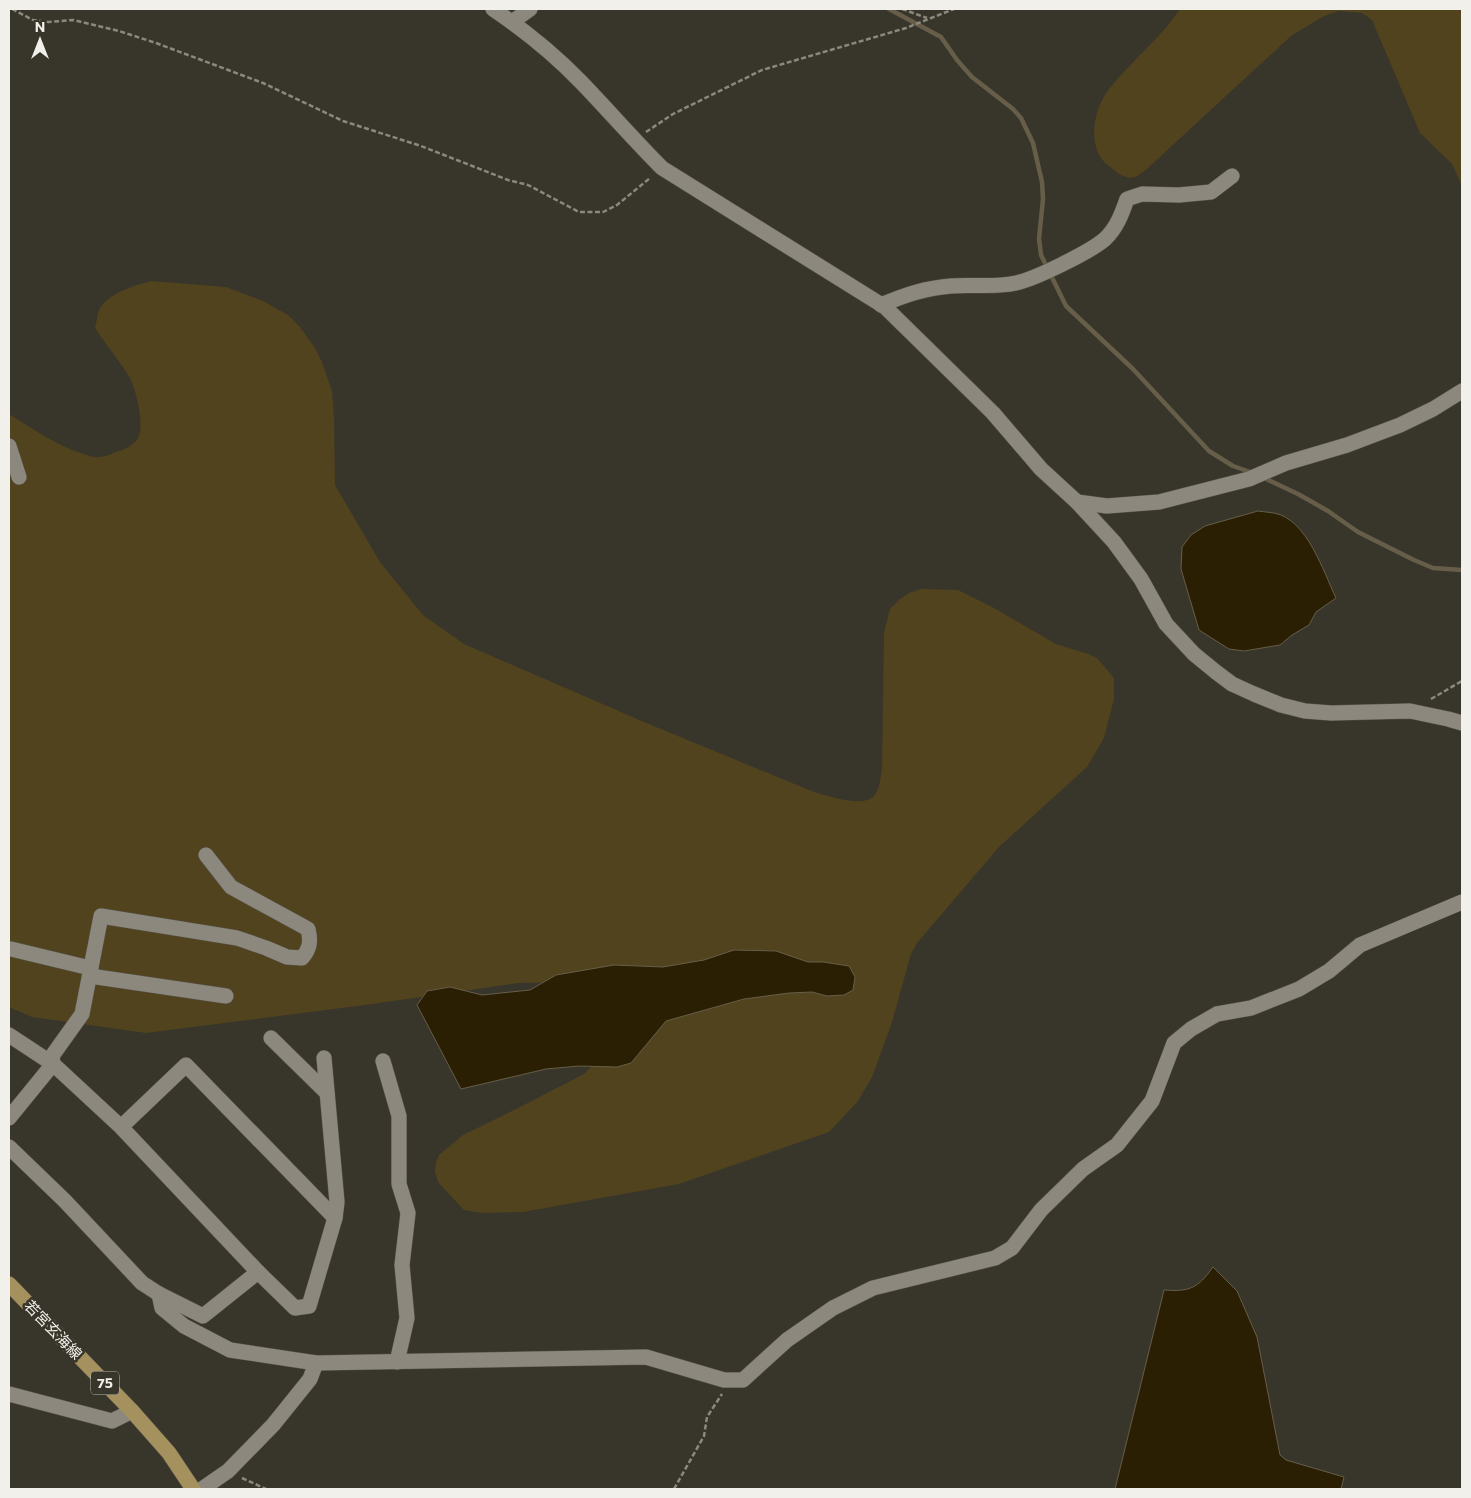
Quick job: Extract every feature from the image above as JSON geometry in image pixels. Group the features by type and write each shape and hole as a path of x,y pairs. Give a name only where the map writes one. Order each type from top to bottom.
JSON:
{"main road":[{"name":"若宮玄海線","path":"9,1284 132,1411 168,1453 193,1489"}],"street":[{"path":"492,9 544,47 580,80 662,168 881,305 993,413 1041,469 1077,502 1114,542 1141,579 1166,624 1194,654 1232,684 1282,705 1305,711 1331,714 1410,711 1448,718 1462,723"},
{"path":"512,22 530,9"},
{"path":"881,305 922,290 951,286 1014,284 1028,280 1091,248 1106,238 1119,220 1127,199 1142,194 1179,195 1211,192 1232,176"},
{"path":"1077,502 1107,506 1159,502 1249,479 1286,463 1347,445 1400,425 1434,409 1462,391"},
{"path":"9,446 19,477"},
{"path":"9,1118 53,1064 52,1056 82,1014 101,916 237,938 287,957 302,958 308,952 310,940 308,929 231,887 206,855"},
{"path":"159,1294 162,1308 184,1326 230,1350 316,1363 646,1357 724,1380 743,1380 787,1340 833,1308 873,1288 995,1258 1012,1248 1041,1210 1083,1168 1117,1145 1152,1101 1174,1043 1190,1029 1217,1014 1251,1008 1299,989 1329,971 1360,944 1462,902"},
{"path":"11,949 90,972 226,996"},
{"path":"9,1035 53,1064 121,1127 258,1272 295,1308 309,1306 335,1218 337,1202 324,1058"},
{"path":"271,1038 327,1093"},
{"path":"383,1061 399,1116 399,1184 408,1213 402,1265 407,1318 397,1362"},
{"path":"121,1127 186,1065 335,1218"},
{"path":"9,1147 65,1201 142,1282 159,1294 203,1316 258,1272"},
{"path":"202,1489 228,1471 273,1425 310,1379 316,1363"},
{"path":"9,1394 112,1421 132,1411"}],"path":[{"path":"12,9 33,20 49,22 72,20 119,31 156,43 263,83 343,121 421,146 508,180 528,185 579,212 603,212 617,205 662,168"},
{"path":"902,9 928,18"},
{"path":"634,140 673,114 762,70 906,28 954,9"},
{"path":"1410,711 1462,681"},
{"path":"674,1489 704,1436 707,1417 732,1380"},
{"path":"228,1471 266,1489"}],"shaded area":[{"path":"1180,9 1462,9 1462,186 1452,164 1420,133 1372,20 1362,13 1339,11 1324,16 1291,36 1141,174 1131,178 1118,173 1101,158 1097,150 1094,132 1100,105 1109,89 1164,30"},
{"path":"151,281 226,287 263,301 288,315 300,327 315,348 322,362 332,391 335,485 380,562 423,615 464,644 644,722 814,792 845,800 862,801 869,799 878,790 882,769 884,633 890,609 909,593 921,589 958,590 994,608 1056,644 1097,658 1114,678 1114,699 1104,738 1087,767 999,847 917,943 911,954 892,1022 872,1077 858,1101 829,1132 679,1184 523,1212 483,1213 464,1210 438,1182 435,1172 436,1162 439,1155 463,1135 584,1074 590,1068 594,1058 567,982 518,983 146,1033 32,1017 9,1007 9,414 58,443 93,457 109,455 125,449 134,443 138,438 141,425 137,399 130,378 95,328 98,312 105,302 123,290"},
{"path":"1258,511 1286,517 1305,535 1336,598 1316,612 1309,625 1280,645 1244,651 1229,649 1199,630 1181,569 1182,547 1191,535 1205,526"},
{"path":"734,950 776,951 808,962 849,966 855,977 853,990 844,995 827,996 812,992 744,999 666,1021 631,1063 617,1067 579,1066 546,1069 461,1089 417,1005 427,991 450,987 482,995 530,990 556,975 614,965 663,967 704,960"},
{"path":"1213,1267 1237,1291 1257,1337 1280,1455 1286,1460 1344,1477 1341,1489 1115,1489 1164,1290 1181,1290 1193,1287 1203,1280"}],"waterway":[{"path":"889,9 941,37 972,77 1013,109 1021,118 1033,143 1042,182 1043,199 1039,239 1041,255 1066,306 1133,369 1209,451 1233,466 1253,473"},
{"path":"1262,477 1298,494 1328,511 1358,532 1414,560 1433,568 1462,570"}]}
